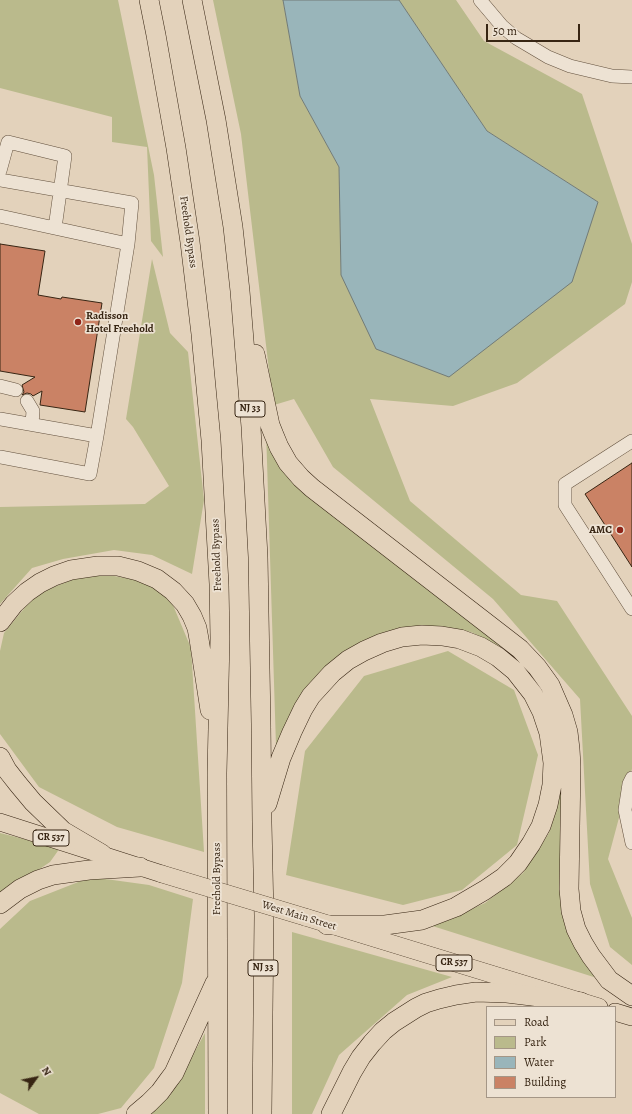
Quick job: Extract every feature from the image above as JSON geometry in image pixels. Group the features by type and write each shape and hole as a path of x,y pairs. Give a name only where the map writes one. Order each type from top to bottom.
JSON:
{"highway":[{"name":"Freehold Bypass","path":"149,0 176,148 190,242 202,334 211,440 219,584 220,638 217,760 218,1114"},
{"name":"NJ 33","path":"192,0 216,120 233,227 240,291 251,427 258,557 261,716 264,916 262,1114"},
{"path":"240,291 270,425 279,448 288,463 312,488 520,649 537,667 550,685 563,715 568,732 570,749 569,889 571,911 576,929 591,956 609,980 632,996"},
{"path":"0,622 14,604 27,592 40,583 70,570 98,566 118,566 138,571 157,579 179,597 192,616 197,628 217,760"},
{"path":"262,823 281,758 303,709 311,696 332,673 348,660 364,651 382,643 416,636 442,636 460,639 481,647 498,657 516,671 533,694 542,712 549,733 553,763 552,785 548,805 540,826 531,844 518,863 504,877 485,890 456,907 422,920 385,925 327,925"},
{"path":"0,757 7,770 33,802 63,831 102,854"},
{"path":"0,904 38,880 53,875 89,870 140,867"},
{"path":"136,1114 160,1092 171,1077 217,978"},
{"path":"331,1114 352,1072 372,1043 394,1022 426,1003 456,995 476,992 507,993 581,1002"}],"main road":[{"name":"West Main Street","path":"0,822 327,925 595,1006"},
{"path":"616,1012 632,1017"}],"street":[{"path":"480,0 502,26 516,38 548,57 584,70 612,76 632,77"},
{"path":"0,171 8,142 65,156 55,228"},
{"path":"0,180 132,203 128,244 115,328 90,474 0,457"},
{"path":"0,216 128,244"},
{"path":"0,386 16,390"},
{"path":"27,401 33,411 32,424"},
{"path":"0,419 97,436"},
{"path":"632,441 566,484 565,505 632,609"},
{"path":"632,778 629,784 625,810 632,843"}],"green space":[{"path":"0,0 118,0 154,175 163,257 151,241 147,147 112,142 112,117 0,88"},
{"path":"213,0 283,0 300,96 339,167 341,275 598,202 487,131 399,0 456,0 484,41 582,94 632,244 632,282 625,304 517,383 453,406 370,399 410,501 521,595 557,601 632,716 632,769 608,859 632,918 632,965 610,947 590,884 580,699 493,599 333,467 294,399 274,405 273,404 241,134"},
{"path":"152,259 170,333 188,352 204,500 192,574 152,555 114,550 63,559 32,568 0,604 0,507 145,504 169,486 133,427 126,419"},
{"path":"266,430 287,470 511,652 471,632 413,626 349,649 276,746"},
{"path":"92,572 147,582 170,598 191,648 204,852 117,827 39,787 0,734 0,651 4,633 36,594"},
{"path":"448,651 514,690 538,755 517,845 462,890 403,905 286,875 305,751 364,676"},
{"path":"562,788 562,906 600,979 423,923 447,920 485,903 523,873 549,833"},
{"path":"0,833 60,848 50,862 0,896"},
{"path":"91,877 149,885 193,899 182,983 154,1068 121,1108 98,1114 39,1114 0,1093 0,929 30,901"},
{"path":"292,932 452,977 407,995 339,1055 312,1114 292,1114"},
{"path":"205,1033 205,1114 147,1114 170,1096"}],"water":[{"path":"283,0 399,0 487,131 598,202 572,282 449,377 376,349 341,275 339,167 300,96"}],"building":[{"name":"Radisson Hotel Freehold","path":"0,244 45,251 38,295 102,303 85,412 40,405 42,391 33,396 27,393 22,395 24,392 22,385 35,377 0,371"},
{"name":"AMC","path":"632,463 632,567 585,494"}],"place":[{"name":"Radisson Hotel Freehold","path":"78,322"},
{"name":"AMC","path":"620,530"}]}
